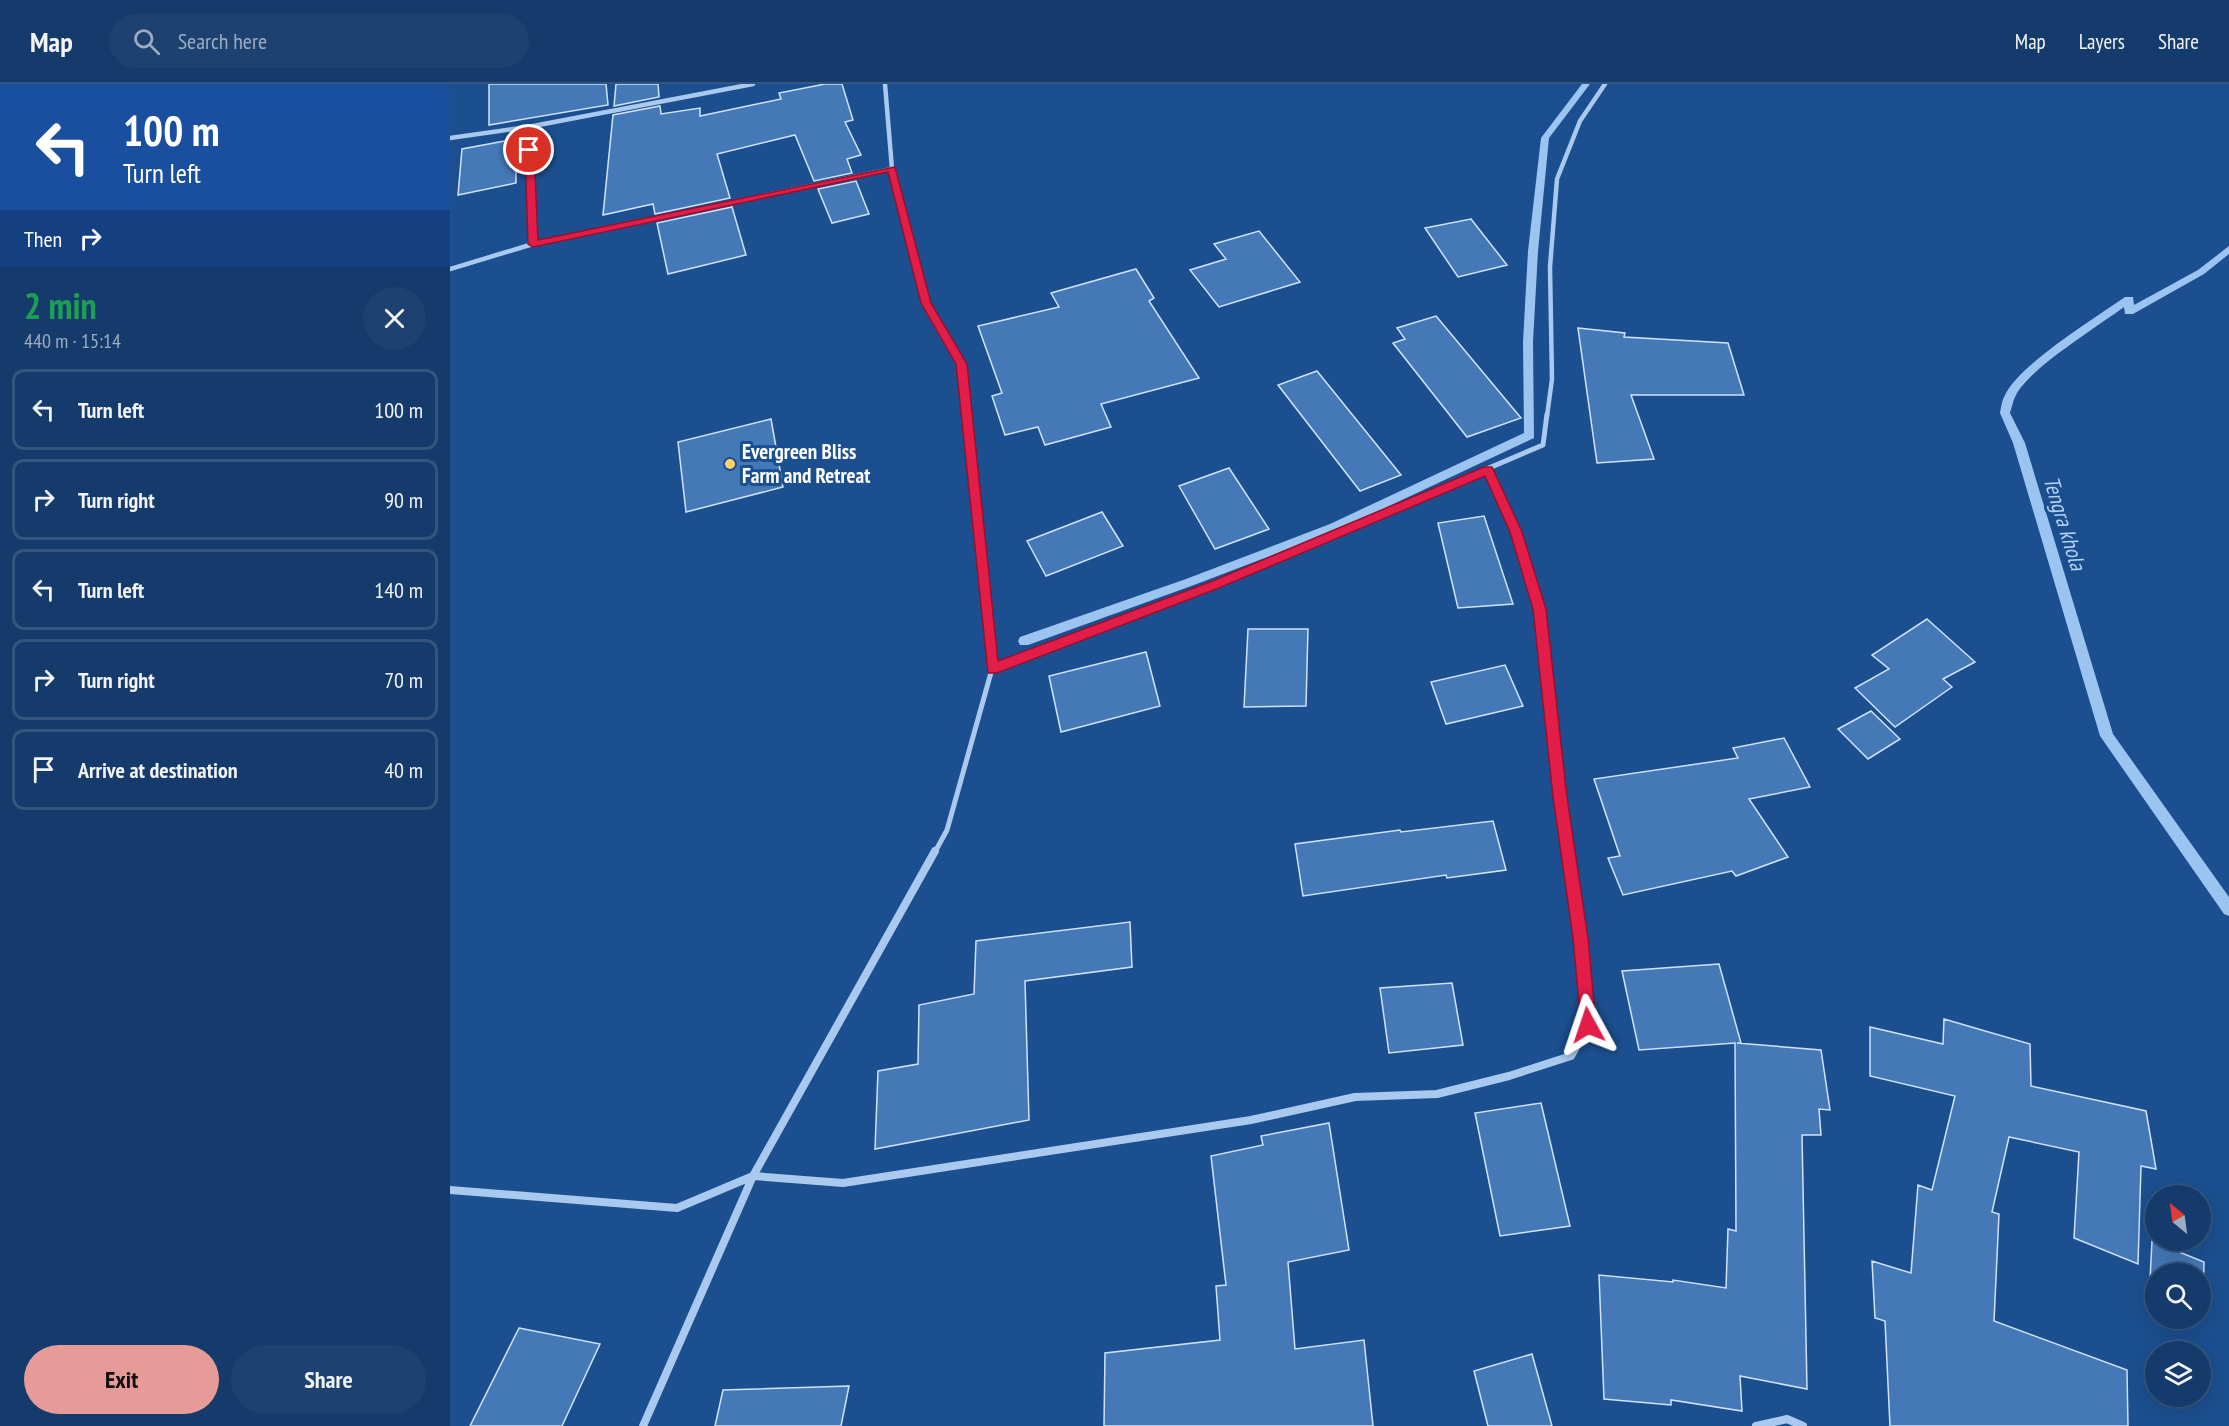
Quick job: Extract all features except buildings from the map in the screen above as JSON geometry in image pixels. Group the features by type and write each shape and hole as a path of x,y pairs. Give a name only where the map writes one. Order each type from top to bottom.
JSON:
{"street":[{"path":"450,138 528,127 753,84"},
{"path":"642,1426 753,1176 947,830 992,669 961,364 926,303 892,169 885,84"},
{"path":"992,669 1215,585 1543,445 1551,379 1550,267 1557,179 1580,121 1605,84"},
{"path":"528,127 533,244"},
{"path":"450,269 533,244 892,169"},
{"path":"450,1190 677,1209 753,1176 843,1183 1069,1146 1251,1120 1354,1097 1437,1094 1509,1076 1570,1056 1588,1025 1581,938 1560,797 1539,609 1516,532 1488,470"},
{"path":"1756,1426 1787,1419 1803,1426"}],"waterway":[{"path":"1024,641 1190,582 1334,527 1530,435 1528,342 1533,251 1545,138 1586,84"},
{"name":"Tengra khola","path":"2229,249 2201,272 2129,312 2129,299 2065,344 2018,384 2010,395 2005,413 2019,443 2107,736 2229,909"}],"place":[{"name":"Evergreen Bliss Farm and Retreat","path":"730,464"}],"route":[{"path":"529,150 533,244 892,169 926,303 961,364 992,669 1215,585 1488,470 1516,532 1539,609 1560,797 1581,938 1588,1025"}]}
